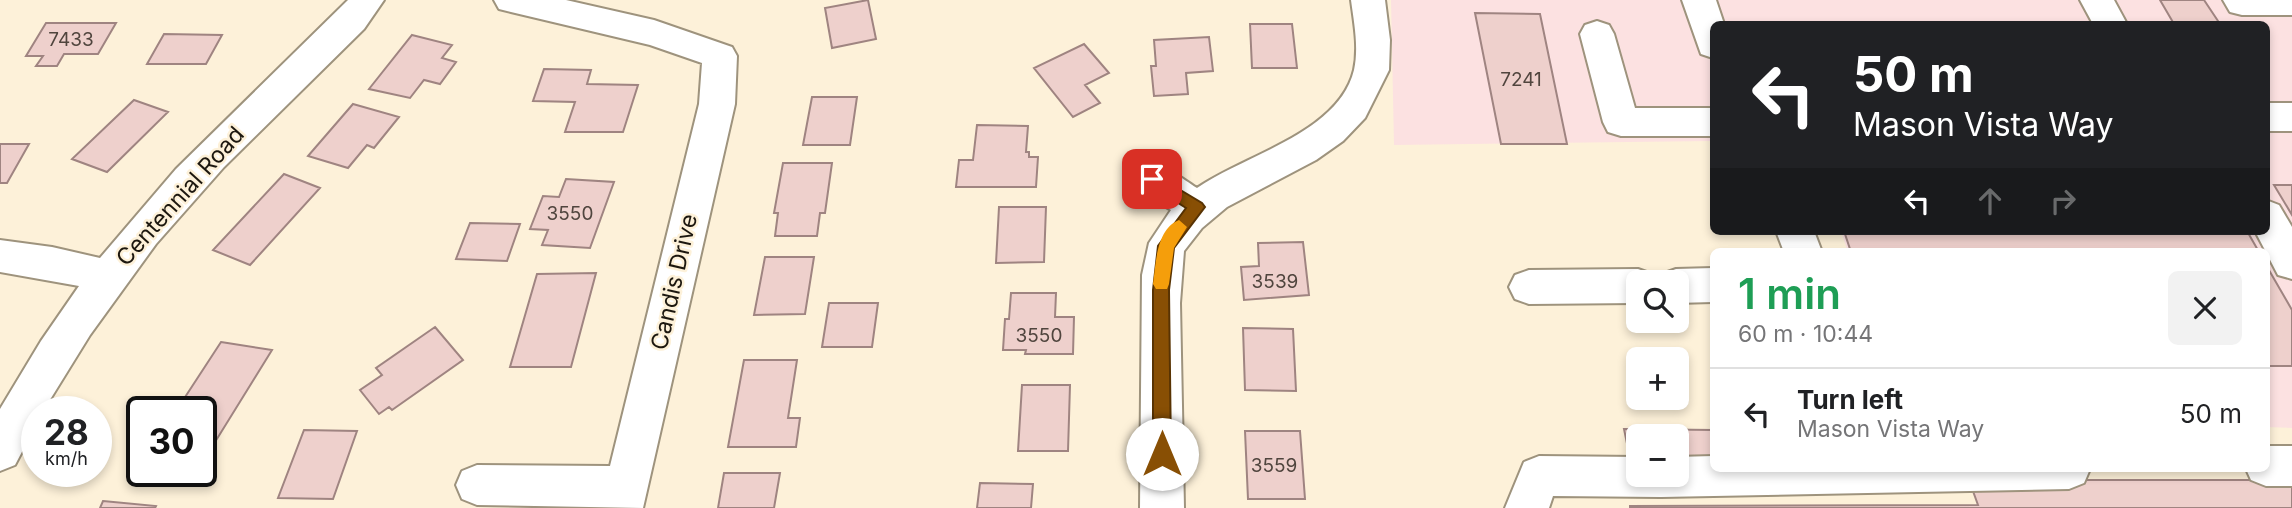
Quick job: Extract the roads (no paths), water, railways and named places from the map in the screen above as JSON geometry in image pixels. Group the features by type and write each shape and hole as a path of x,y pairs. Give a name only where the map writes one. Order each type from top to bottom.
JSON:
{"street":[{"name":"Centennial Road","path":"0,451 62,343 108,276 167,204 352,20 367,0"},
{"name":"Candis Drive","path":"511,0 654,33 720,56 717,103 624,497"},
{"path":"1162,508 1161,290 1166,246 1182,221 1197,207 1232,185 1319,139 1350,110 1370,78 1374,44 1368,0"},
{"path":"1699,0 1710,35"},
{"path":"2097,0 2108,21"},
{"path":"2240,0 2242,3 2292,3"},
{"path":"1597,34 1620,122 1710,122"},
{"path":"2270,117 2292,117"},
{"path":"1152,179 1197,207"},
{"path":"2270,223 2292,262"},
{"path":"0,256 52,263 108,276"},
{"path":"1689,286 1710,285"},
{"path":"1529,287 1626,286"},
{"path":"2270,466 2292,466"},
{"path":"1527,508 1539,476 1661,477 1916,472"},
{"path":"477,485 624,497"}]}
